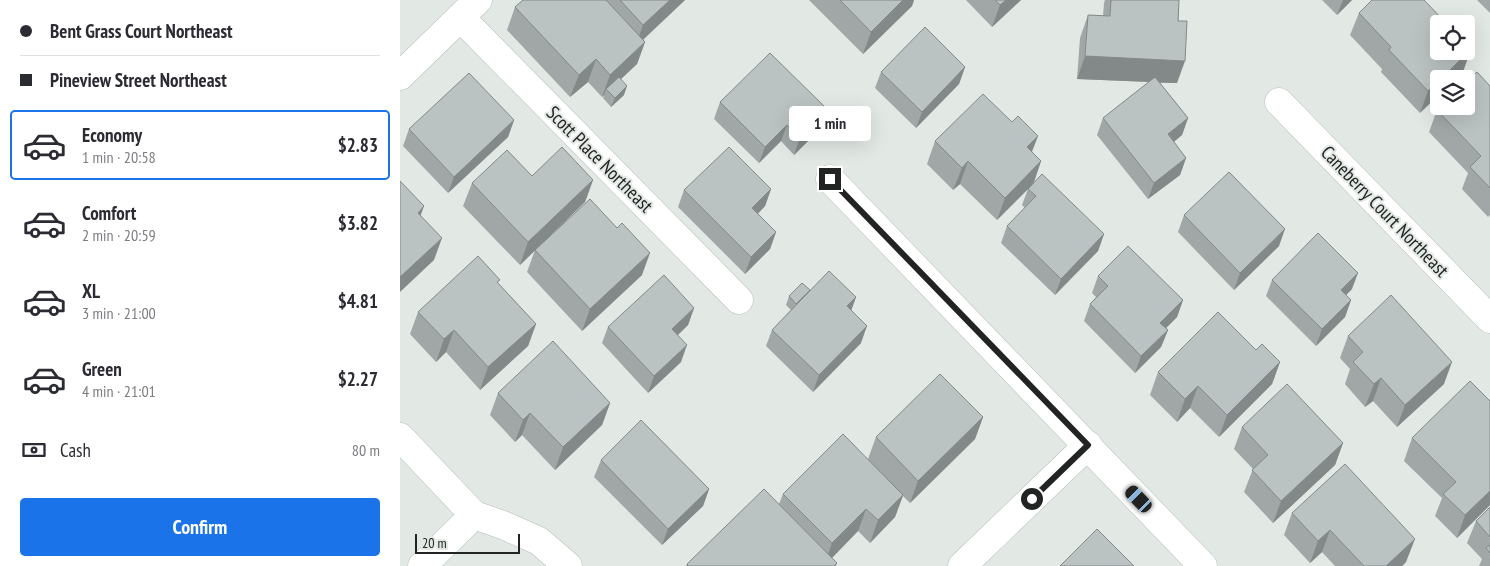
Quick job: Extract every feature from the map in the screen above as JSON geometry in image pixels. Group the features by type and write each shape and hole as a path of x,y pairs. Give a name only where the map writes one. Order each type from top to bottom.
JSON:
{"street":[{"path":"400,76 469,9"},
{"name":"Scott Place Northeast","path":"469,9 739,300"},
{"name":"Caneberry Court Northeast","path":"1280,102 1490,319"},
{"path":"830,179 1203,566"},
{"path":"400,437 474,515 540,541 568,566"},
{"path":"962,566 1088,445"},
{"path":"422,566 474,515"}],"building":[{"path":"523,0 606,0 645,42 610,75 596,59 579,75 515,7"},
{"path":"620,0 670,0 643,25"},
{"path":"840,0 903,0 871,32"},
{"path":"995,0 1006,0 1000,5"},
{"path":"1111,0 1179,0 1178,21 1187,21 1185,61 1085,56 1088,15 1110,16"},
{"path":"1372,0 1424,0 1438,15 1430,15 1430,60 1460,60 1450,70 1430,70 1430,89 1428,91 1389,50 1391,47 1359,13"},
{"path":"925,27 965,67 922,112 881,72"},
{"path":"770,53 828,110 800,138 787,125 765,147 720,102"},
{"path":"1477,72 1490,86 1490,188 1470,167 1481,156 1442,115 1475,115 1475,74"},
{"path":"469,73 514,120 454,177 409,129"},
{"path":"619,77 627,86 615,98 606,89"},
{"path":"1155,77 1188,118 1168,134 1186,158 1154,183 1103,118"},
{"path":"983,94 1012,122 1018,116 1038,136 1027,147 1041,161 1005,198 968,161 962,168 935,141"},
{"path":"562,147 593,180 528,242 472,183 507,150 532,176"},
{"path":"729,147 771,189 752,208 776,232 751,257 684,190"},
{"path":"1229,172 1285,229 1240,273 1184,215"},
{"path":"1042,174 1104,234 1061,279 1007,226 1036,196 1028,189"},
{"path":"400,181 424,206 418,213 442,238 400,277"},
{"path":"590,199 617,228 622,223 650,253 590,309 535,250"},
{"path":"1318,233 1358,273 1341,290 1351,300 1322,329 1272,280"},
{"path":"1128,246 1183,300 1160,323 1168,330 1141,356 1090,304 1108,286 1098,276"},
{"path":"478,256 500,280 497,282 536,324 488,367 454,330 444,339 418,312"},
{"path":"829,271 856,297 847,306 867,326 819,375 772,330"},
{"path":"664,275 694,308 672,329 687,345 654,376 608,327"},
{"path":"802,283 810,290 796,304 789,296"},
{"path":"1391,295 1452,362 1405,405 1381,378 1374,384 1353,362 1363,352 1348,336"},
{"path":"1218,312 1256,350 1262,344 1280,362 1227,415 1198,386 1185,399 1158,372"},
{"path":"553,341 610,403 563,447 530,413 523,420 498,393"},
{"path":"940,374 983,417 918,481 876,437"},
{"path":"1470,381 1490,401 1490,491 1465,515 1443,494 1456,482 1412,438"},
{"path":"1287,384 1343,443 1281,501 1252,470 1268,455 1242,427"},
{"path":"641,420 709,489 668,529 601,460"},
{"path":"843,434 903,495 878,520 866,509 832,543 783,494"},
{"path":"1345,464 1415,539 1386,566 1364,566 1330,530 1318,541 1292,513"},
{"path":"764,489 837,563 834,566 688,566 687,564"},
{"path":"1490,507 1490,537 1476,521"},
{"path":"1097,529 1134,566 1060,566"},
{"path":"1490,545 1490,553 1486,548"}],"route":[{"path":"830,179 1088,445 1032,499"}]}
